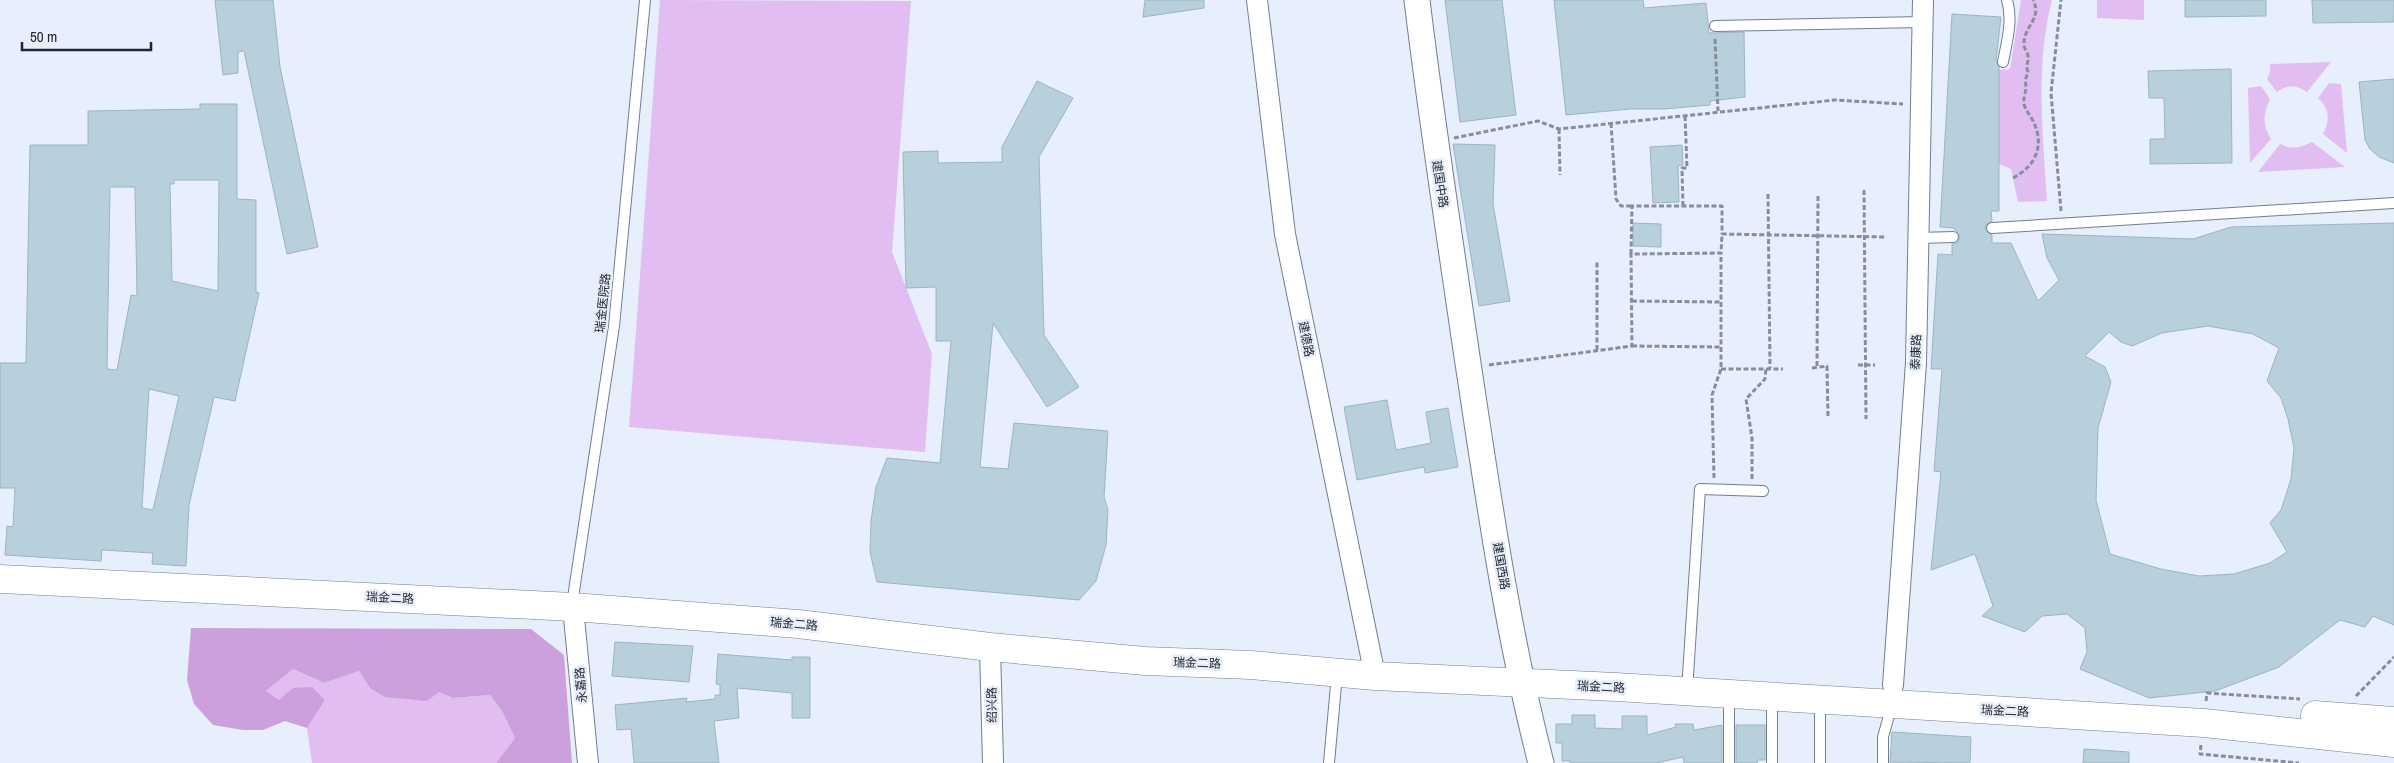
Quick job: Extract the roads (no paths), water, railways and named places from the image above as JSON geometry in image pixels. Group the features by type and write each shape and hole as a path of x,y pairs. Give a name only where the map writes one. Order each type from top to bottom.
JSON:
{"main road":[{"name":"瑞金二路","path":"0,579 245,591 574,599 990,647 1145,661 1251,665 1375,676 1687,692 1820,701 1893,695 2394,742"},
{"path":"1893,695 2394,721"}],"street":[{"name":"建德路","path":"1256,0 1285,234 1375,676"},
{"name":"建国中路","path":"1417,0 1434,142 1469,367"},
{"name":"泰康路","path":"1893,695 1916,363 1923,0"},
{"name":"建国西路","path":"1469,367 1521,684 1541,763"},
{"name":"永嘉路","path":"574,599 588,763"},
{"name":"绍兴路","path":"990,647 993,763"}],"lane":[{"name":"瑞金医院路","path":"574,599 614,326 645,0"},
{"path":"2003,62 2009,30 2010,9 2007,0"},
{"path":"1715,26 1923,22"},
{"path":"1992,228 2394,203"},
{"path":"1919,238 1953,237"},
{"path":"1687,692 1700,489 1763,491"},
{"path":"1329,763 1338,672"},
{"path":"1729,695 1729,763"},
{"path":"1883,763 1883,737 1893,695"},
{"path":"1772,698 1772,763"},
{"path":"1820,701 1820,763"}]}
